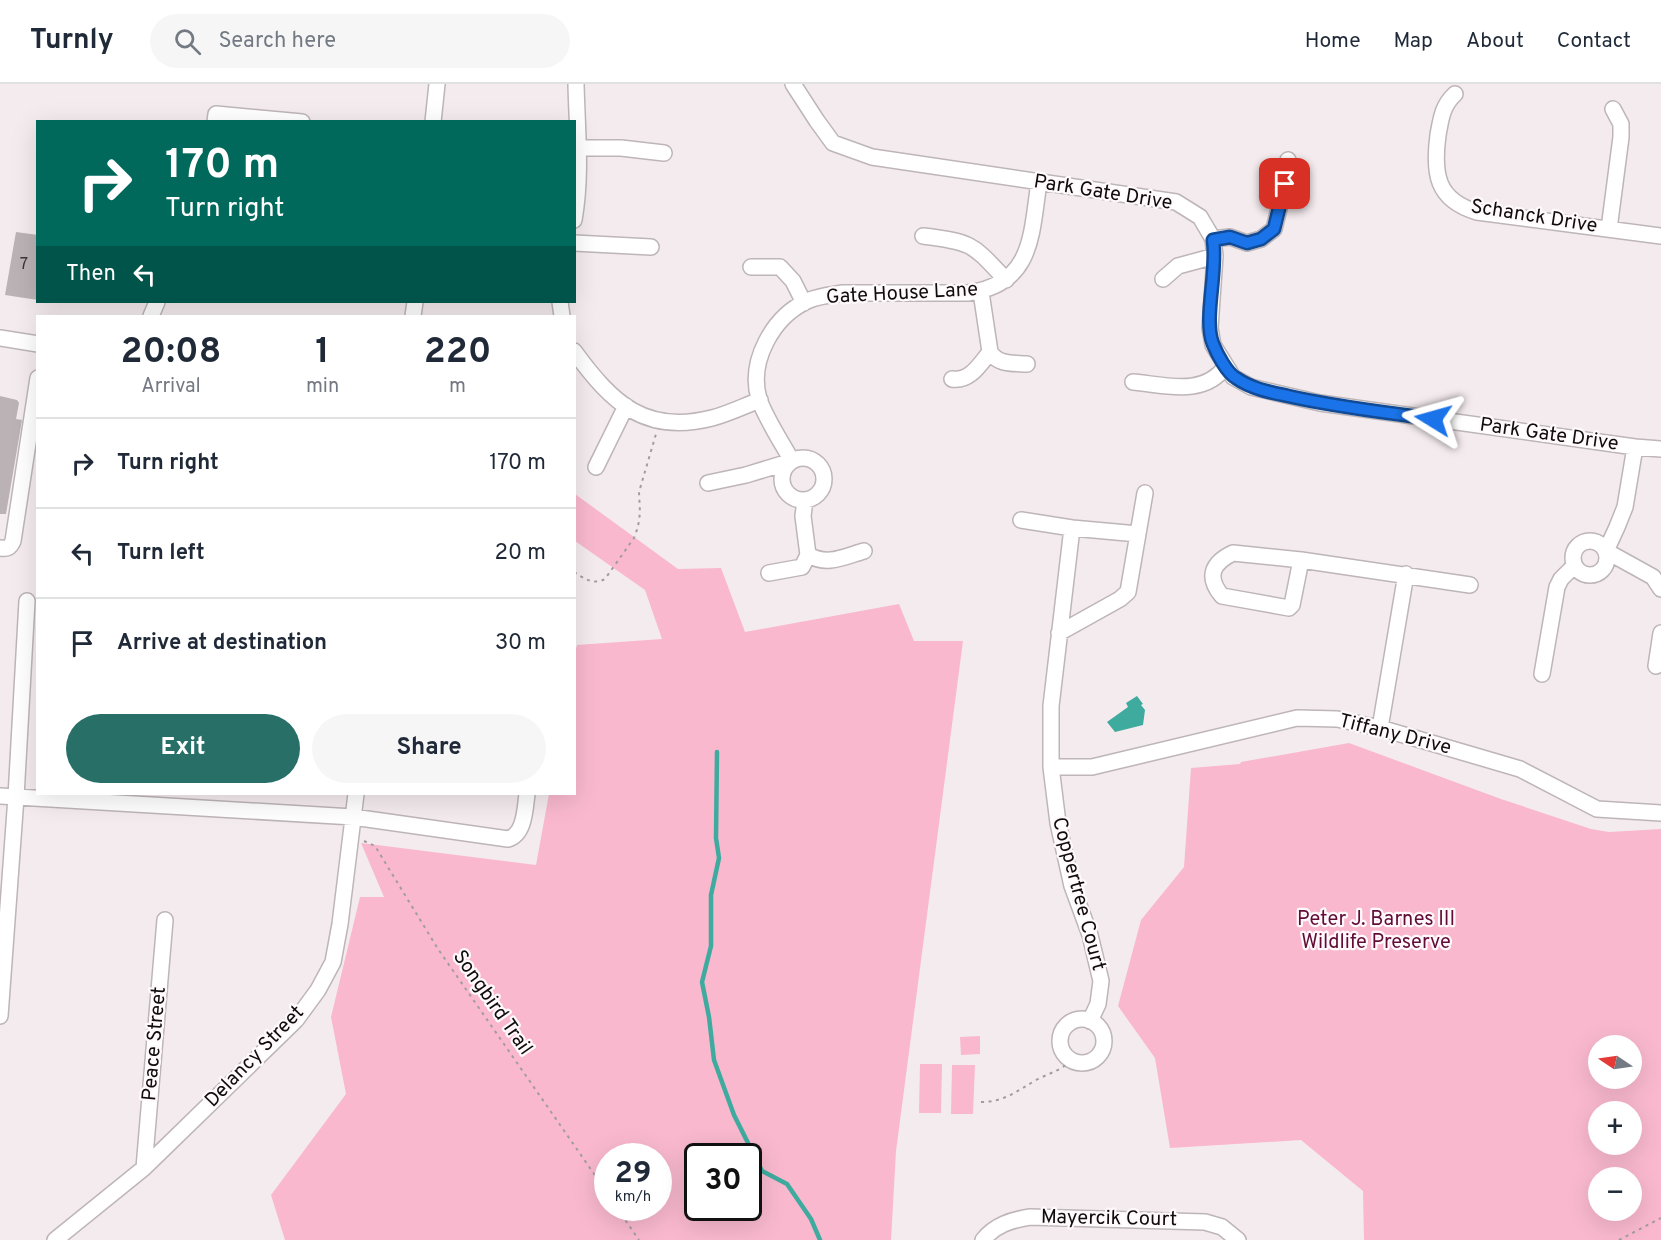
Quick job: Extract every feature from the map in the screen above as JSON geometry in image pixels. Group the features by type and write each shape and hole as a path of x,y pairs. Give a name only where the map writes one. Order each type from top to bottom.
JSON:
{"street":[{"path":"433,120 437,84"},
{"path":"576,84 576,126 579,147 576,209"},
{"name":"Park Gate Drive","path":"793,84 833,143 872,157 1176,202 1200,217 1213,240 1215,256 1210,328 1213,345 1233,377 1251,387 1320,404 1661,449"},
{"name":"Schanck Drive","path":"1455,94 1446,103 1441,117 1435,158 1436,172 1441,185 1457,203 1477,212 1661,236"},
{"path":"1608,229 1621,136 1621,124 1613,109"},
{"path":"215,120 216,114 280,120"},
{"path":"579,147 621,148 664,153"},
{"path":"1213,240 1230,237 1247,243 1261,239 1274,229 1285,184 1288,160"},
{"path":"923,236 966,243 981,252 1006,280 1020,266 1028,246 1039,182"},
{"path":"576,243 651,247"},
{"path":"1163,279 1178,266 1215,256"},
{"path":"751,267 780,267 793,282 804,303"},
{"name":"Gate House Lane","path":"760,400 758,373 761,355 768,339 778,323 804,303 824,296 843,293 981,292 1006,280"},
{"path":"981,292 990,352 1000,362 1027,364"},
{"path":"0,338 36,344"},
{"path":"952,379 959,380 973,373 990,352"},
{"path":"576,353 612,396 637,414 659,422 680,423 712,418 760,400 792,461"},
{"path":"1133,382 1188,388 1204,384 1219,376 1226,366"},
{"path":"0,548 10,546 13,541 36,391"},
{"path":"596,467 626,406"},
{"path":"1635,447 1625,507 1606,551 1606,563 1599,572 1588,575 1578,570 1572,561 1574,550 1582,542 1587,540 1598,543 1606,551 1653,577 1661,589"},
{"path":"708,483 746,475 805,457 818,463 825,475 825,482 818,495 805,500 792,497 783,486 783,472 792,461"},
{"path":"1059,633 1120,599 1128,592 1145,493"},
{"path":"769,573 802,567 808,555 803,516 805,500"},
{"path":"1021,520 1072,528 1138,534"},
{"name":"Coppertree Court","path":"1072,528 1051,706 1051,766 1058,823 1072,886 1090,935 1101,981 1098,1004 1090,1021"},
{"path":"808,555 819,561 864,551"},
{"path":"1301,560 1292,604 1289,608 1222,597 1213,579 1215,568 1220,560 1233,553 1301,560 1406,574 1470,585"},
{"path":"1542,674 1557,587 1560,579 1574,566"},
{"path":"1380,728 1406,574"},
{"path":"0,1016 27,601"},
{"path":"1656,666 1661,633"},
{"name":"Tiffany Drive","path":"1051,766 1092,767 1297,718 1337,719 1380,728 1520,769 1597,809 1661,813"},
{"name":"Delancy Street","path":"56,1240 144,1168 296,1020 318,990 333,962 356,795"},
{"path":"0,796 353,817 508,838 518,832 522,823 527,795"},
{"name":"Peace Street","path":"144,1168 165,920"},
{"path":"1076,1020 1090,1021 1096,1025 1103,1037 1101,1051 1097,1057 1084,1063 1071,1060 1061,1049 1061,1035 1069,1023 1076,1020"},
{"name":"Mayercik Court","path":"983,1240 999,1226 1013,1220 1030,1217 1205,1222 1222,1227 1238,1240"}],"path":[{"path":"576,573 592,582 605,579 627,549 638,527 639,492 659,422"},
{"name":"Songbird Trail","path":"351,834 375,846 438,949 594,1174"},
{"path":"981,1102 993,1102 1013,1095 1040,1078 1064,1067 1071,1060"},
{"path":"1619,1240 1661,1218"},
{"path":"626,1221 639,1240"}],"green space":[{"path":"576,495 678,569 721,568 745,632 899,604 914,641 963,641 896,1151 891,1240 285,1240 271,1195 346,1094 331,1017 360,897 384,897 361,843 536,865 549,795 576,795 577,645 662,639 645,590 576,542"},
{"name":"Peter J. Barnes III Wildlife Preserve","path":"1349,743 1501,799 1591,829 1609,832 1661,829 1661,1240 1364,1240 1363,1191 1301,1140 1170,1148 1155,1058 1118,1006 1141,920 1184,867 1191,768 1240,764"},
{"path":"980,1036 980,1054 961,1055 960,1037"},
{"path":"920,1064 942,1064 941,1113 919,1113"},
{"path":"952,1065 975,1065 973,1114 951,1114"}],"shaded area":[{"path":"1137,696 1145,710 1143,725 1115,732 1107,722 1128,707 1126,703"}],"building":[{"path":"16,232 36,235 36,300 5,295"},
{"path":"0,396 17,400 19,403 16,419 22,420 6,514 0,514"}],"waterway":[{"path":"717,752 716,838 719,858 711,895 711,946 702,982 714,1060 734,1115 762,1171 787,1184 811,1219 820,1240"}],"route":[{"path":"1285,184 1274,229 1261,239 1247,243 1230,237 1213,240 1215,256 1210,328 1213,345 1226,366 1233,377 1251,387 1320,404 1433,419"}]}
